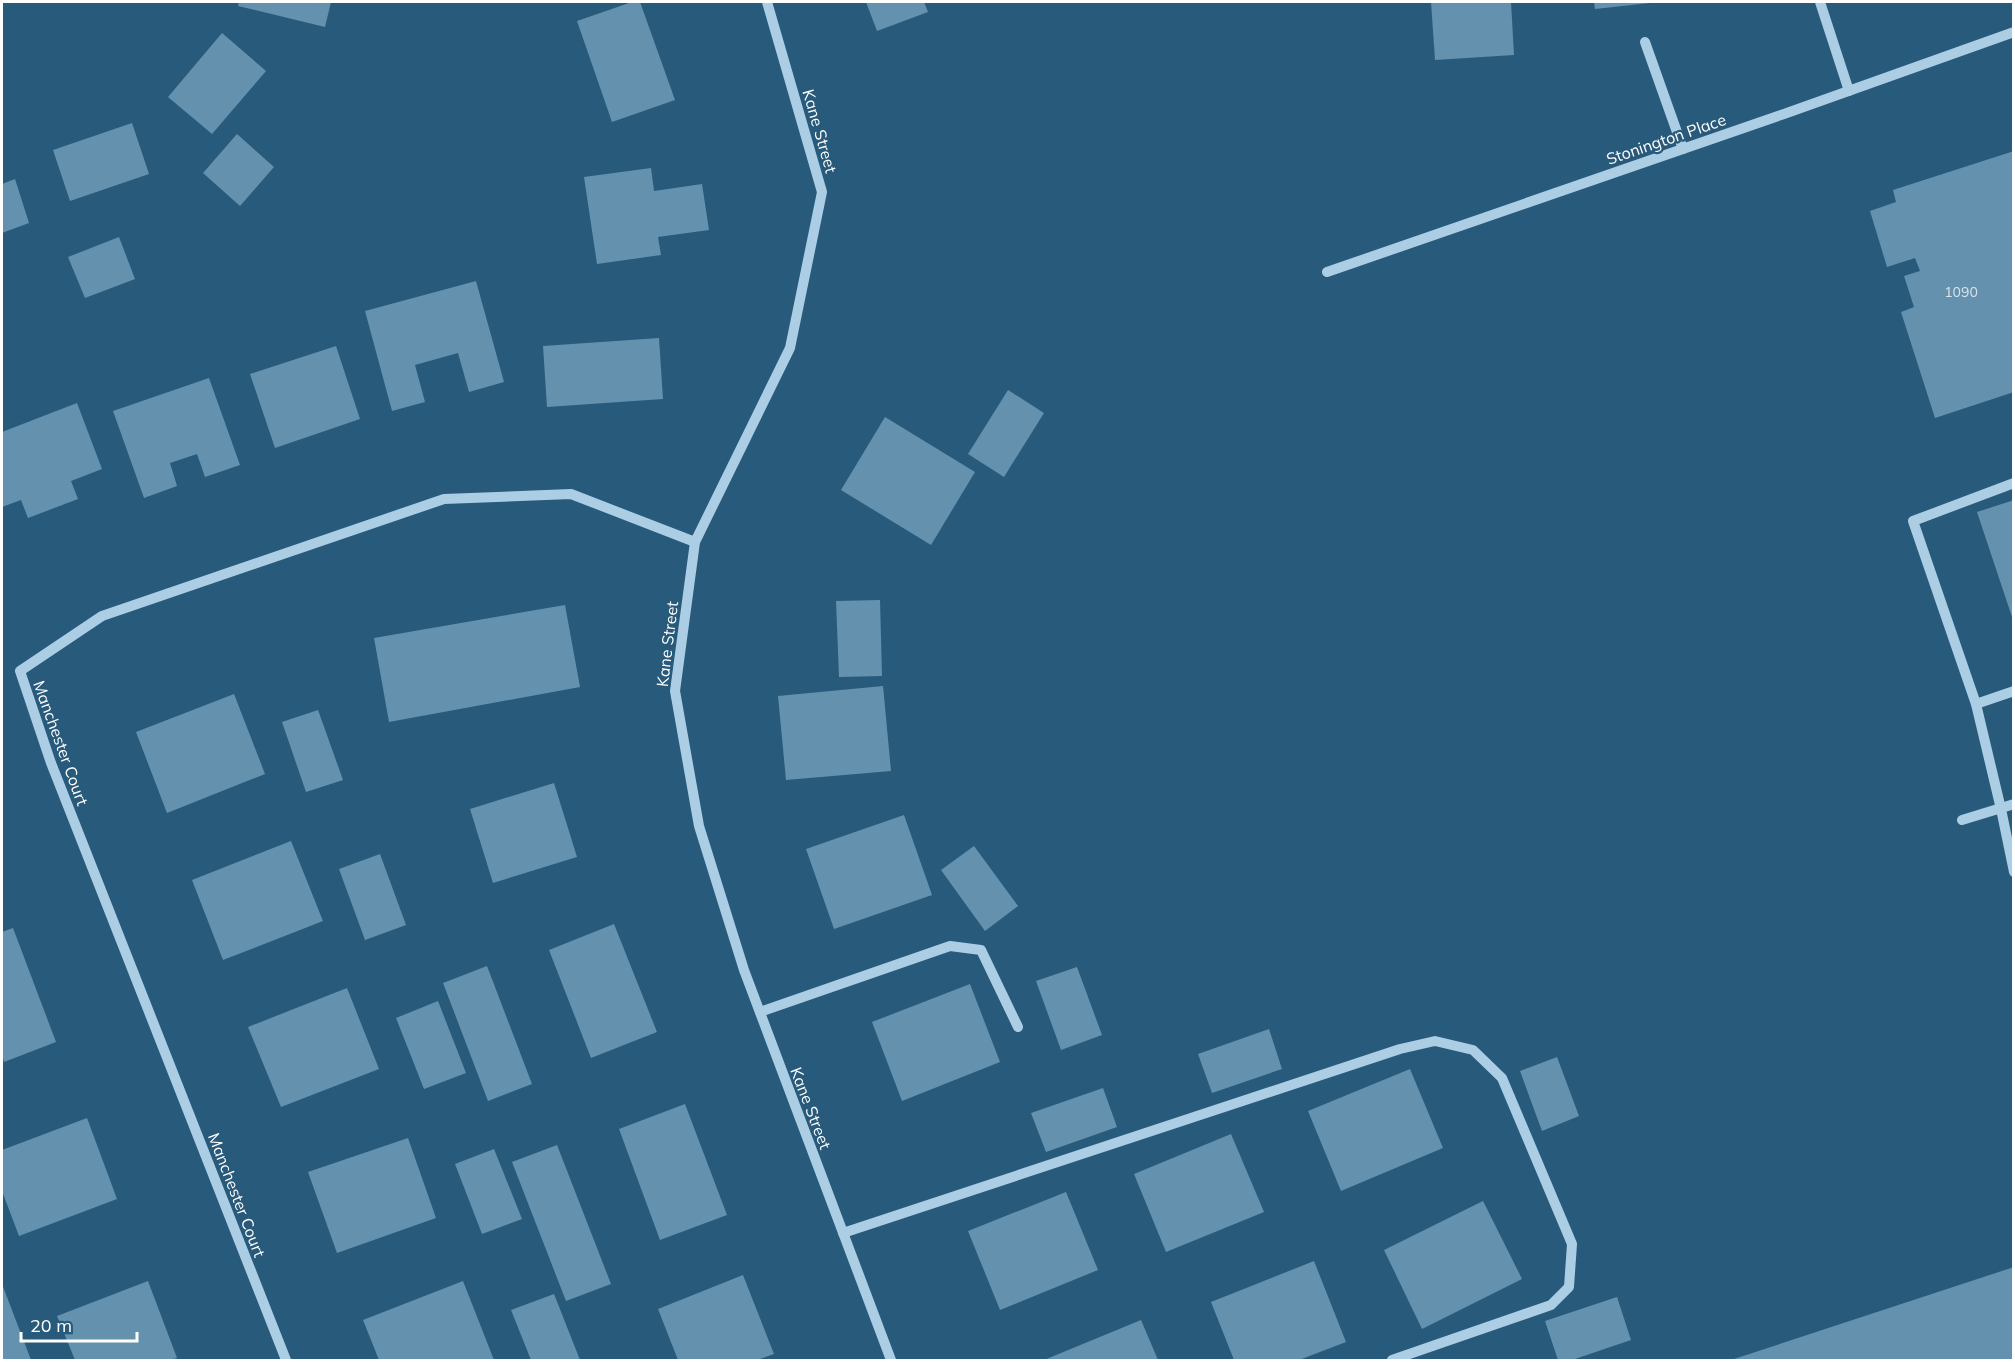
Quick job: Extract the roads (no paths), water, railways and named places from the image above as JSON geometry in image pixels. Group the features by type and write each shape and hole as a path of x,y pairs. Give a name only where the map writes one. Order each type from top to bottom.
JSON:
{"street":[{"name":"Kane Street","path":"767,2 822,192 790,348 695,542 675,691 699,826 744,970 891,1360"},
{"path":"1820,2 1849,91"},
{"name":"Stonington Place","path":"1327,272 2013,32"},
{"path":"1645,42 1683,149"},
{"path":"2013,483 1913,521 1976,704 2001,808 2013,872"},
{"name":"Manchester Court","path":"286,1360 51,763 20,671 102,616 444,499 571,494 695,542"},
{"path":"1976,704 2013,690"},
{"path":"1962,820 2013,804"},
{"path":"759,1012 950,946 981,950 1018,1027"},
{"path":"843,1233 1400,1049 1435,1041 1473,1050 1502,1078 1572,1244 1569,1287 1551,1305 1392,1360"}]}
